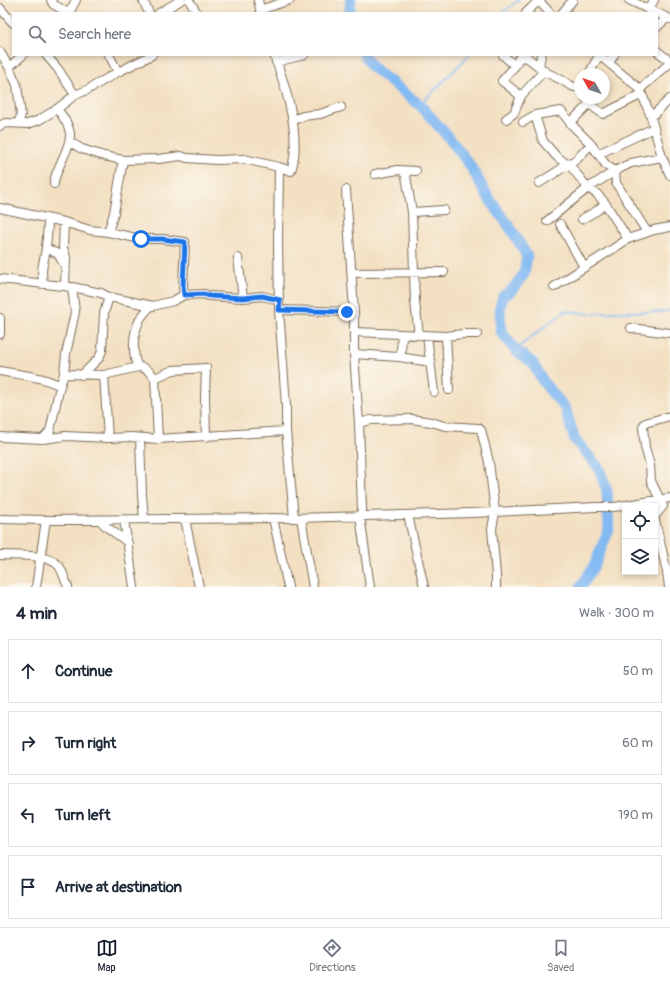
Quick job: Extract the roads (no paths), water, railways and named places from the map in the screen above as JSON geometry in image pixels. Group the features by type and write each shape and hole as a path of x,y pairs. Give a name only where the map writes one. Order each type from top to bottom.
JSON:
{"street":[{"path":"51,0 54,4 67,12"},
{"path":"70,12 76,0"},
{"path":"143,0 149,12"},
{"path":"160,12 181,0"},
{"path":"189,0 196,12"},
{"path":"258,0 260,12 290,0"},
{"path":"563,12 572,0"},
{"path":"629,0 654,12 654,0"},
{"path":"527,12 538,1 549,12"},
{"path":"0,8 12,22"},
{"path":"658,14 669,18"},
{"path":"658,26 669,18"},
{"path":"0,52 9,67 16,85 21,115 17,123"},
{"path":"591,104 603,114 641,92 670,62 658,52"},
{"path":"9,67 22,56"},
{"path":"47,56 58,69 75,95"},
{"path":"110,56 118,72"},
{"path":"2,124 28,124 39,120 57,109 75,95 150,56"},
{"path":"70,142 82,149 123,160 158,159 181,156 187,158 216,160 244,159 291,171 295,161 293,120 275,58 294,56"},
{"path":"504,56 515,66"},
{"path":"521,96 502,81 515,66 520,57 526,56 542,71 574,87"},
{"path":"506,119 514,113 521,96 542,71 541,56"},
{"path":"592,68 598,56"},
{"path":"600,56 641,92 651,117 662,157 670,175"},
{"path":"609,63 613,56"},
{"path":"651,117 670,99"},
{"path":"570,124 586,104"},
{"path":"293,120 303,116 320,114 341,107"},
{"path":"54,184 55,176 70,142 71,134 66,120 57,109"},
{"path":"523,122 535,115 561,111 570,124 591,144 606,165 615,171"},
{"path":"535,115 543,141 556,156 572,168 588,188 597,194 628,239"},
{"path":"598,154 654,128"},
{"path":"539,183 576,159 591,144"},
{"path":"547,221 588,188 615,171 631,163 662,157"},
{"path":"108,232 114,213 123,160"},
{"path":"279,167 279,310 286,405 286,431 298,518 313,587"},
{"path":"376,174 398,170 416,171"},
{"path":"403,171 406,176 412,212 415,302 431,362 434,392"},
{"path":"615,171 616,183 647,232"},
{"path":"346,190 352,273 355,332 354,354 359,423 362,510 360,516 370,587"},
{"path":"582,219 598,210 605,204"},
{"path":"0,208 64,222 90,230 141,239 162,239 185,242 184,295"},
{"path":"412,212 444,210"},
{"path":"44,284 41,278 41,270 46,248 48,219"},
{"path":"43,439 50,431 64,374 66,354 75,312 69,287 66,257 63,248 64,222"},
{"path":"560,224 584,267"},
{"path":"554,287 628,239 670,226"},
{"path":"46,248 58,254 66,266"},
{"path":"238,258 243,298"},
{"path":"352,273 444,272"},
{"path":"0,279 69,287 101,293 151,306 173,301 184,295 204,294 209,296 243,298 262,296 280,300"},
{"path":"82,375 99,358 102,351 104,313 109,296"},
{"path":"138,367 134,342 138,322 151,306"},
{"path":"279,310 354,312"},
{"path":"0,318 0,334"},
{"path":"631,328 670,333"},
{"path":"355,332 446,336 477,334"},
{"path":"399,357 401,353 402,335"},
{"path":"446,336 449,390"},
{"path":"354,354 399,357 431,362"},
{"path":"64,374 104,375 138,367 142,367 152,373 156,378 158,439"},
{"path":"156,378 173,370 206,368 206,437"},
{"path":"0,371 52,381 60,386"},
{"path":"104,375 108,438"},
{"path":"658,513 663,506 651,481 650,465 645,447 643,427 645,423 670,416"},
{"path":"359,423 372,420 411,419 445,426 478,428 481,430 488,462 495,512 492,529 496,587"},
{"path":"0,437 43,439 65,436 158,439 286,431"},
{"path":"140,438 144,519"},
{"path":"0,519 124,520 408,515 614,507 670,498"},
{"path":"408,515 424,587"},
{"path":"273,518 288,587"},
{"path":"185,519 199,587"},
{"path":"36,587 46,520"},
{"path":"100,520 105,526 120,536 128,544"},
{"path":"124,520 134,587"},
{"path":"658,533 669,587"},
{"path":"0,555 40,557 49,560 58,565 68,587"}],"waterway":[{"path":"349,12 351,0"},
{"path":"503,12 519,0"},
{"path":"365,56 372,67 420,105 451,140 471,167 488,197 511,229 527,256 524,274 511,291 503,297 500,307 501,331 515,350 532,362 544,383 565,408 575,440 599,468 607,491 609,529 595,564 581,587"},
{"path":"420,105 468,56"},
{"path":"515,350 565,311 590,314 615,312 662,312 670,310"}]}
